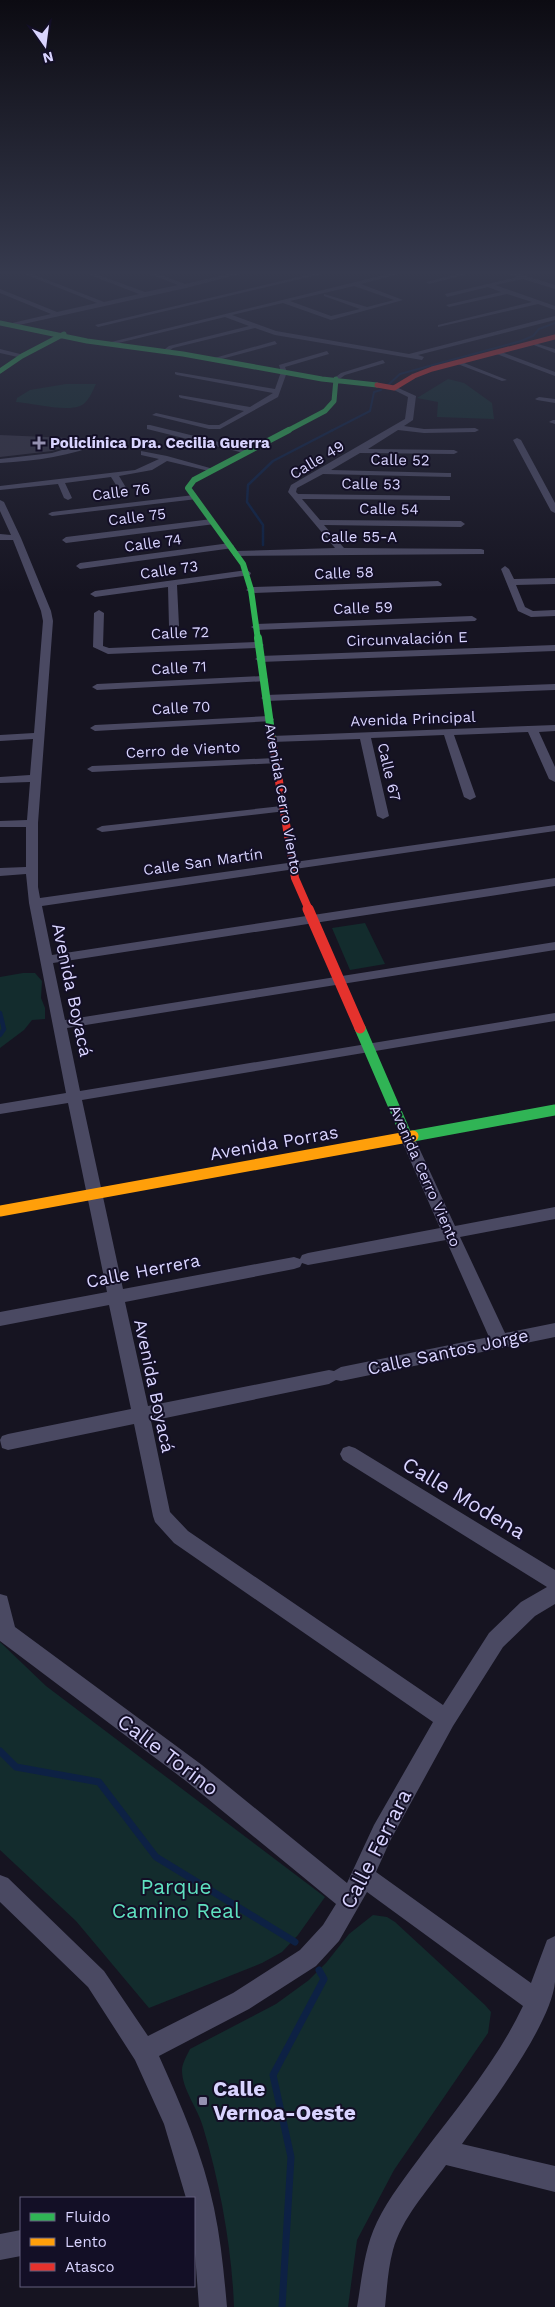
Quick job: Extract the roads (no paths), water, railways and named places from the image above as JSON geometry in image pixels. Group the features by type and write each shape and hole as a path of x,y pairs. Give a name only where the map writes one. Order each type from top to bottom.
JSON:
{"street":[{"path":"198,378 278,392"},
{"path":"156,415 216,428 276,396 280,378"},
{"path":"194,497 188,485 331,406 334,401 336,379 394,388 412,378"},
{"path":"498,378 504,380"},
{"name":"Calle 49","path":"342,551 292,492 294,487 360,451 409,420 412,396 394,388"},
{"path":"181,396 252,410"},
{"path":"539,399 555,401"},
{"path":"150,427 248,452"},
{"path":"398,428 416,430 475,430"},
{"path":"0,461 63,453 84,448 102,440"},
{"path":"518,440 552,500 555,511"},
{"path":"360,451 454,452"},
{"path":"144,453 214,470"},
{"path":"0,488 144,470 167,458"},
{"name":"Calle 52","path":"322,472 448,475"},
{"path":"114,475 124,491"},
{"path":"60,480 68,498"},
{"name":"Calle 53","path":"295,496 447,498"},
{"name":"Calle 76","path":"52,514 194,497"},
{"name":"Avenida Cerro Viento","path":"194,497 233,550 246,573 251,590 282,809 295,878 407,1137 500,1342"},
{"name":"Avenida Boyacá","path":"0,502 17,537 46,611 48,621 32,823 31,870 35,903 115,1297 162,1516 181,1537 446,1719"},
{"name":"Calle 75","path":"66,540 212,522"},
{"name":"Calle 54","path":"317,522 461,524"},
{"path":"0,536 17,537"},
{"name":"Calle 55-A","path":"233,550 272,552 481,552"},
{"name":"Calle 74","path":"80,566 233,550"},
{"path":"504,569 521,609 531,614 555,613"},
{"name":"Calle 73","path":"95,594 246,573"},
{"path":"510,582 555,581"},
{"path":"172,583 174,626"},
{"name":"Calle 58","path":"251,590 438,584"},
{"name":"Calle 72","path":"99,613 98,647 103,650 259,645"},
{"name":"Calle 59","path":"256,627 472,618"},
{"name":"Circunvalación E","path":"260,659 555,648"},
{"name":"Calle 71","path":"97,686 263,679"},
{"path":"266,698 555,687"},
{"name":"Calle 70","path":"95,728 269,719"},
{"name":"Avenida Principal","path":"272,740 555,728"},
{"path":"532,729 555,779"},
{"path":"448,732 470,797"},
{"path":"0,738 39,736"},
{"name":"Calle 67","path":"365,736 383,816"},
{"name":"Cerro de Viento","path":"92,769 275,761"},
{"path":"0,780 35,778"},
{"path":"102,828 282,809"},
{"path":"0,824 32,823"},
{"name":"Calle San Martín","path":"35,903 555,828"},
{"path":"0,872 31,870"},
{"path":"46,960 555,882"},
{"path":"59,1025 555,946"},
{"path":"0,1110 555,1017"},
{"name":"Avenida Porras","path":"0,1211 555,1110"},
{"name":"Calle Herrera","path":"0,1320 555,1213"},
{"name":"Calle Santos Jorge","path":"8,1442 555,1330"},
{"name":"Calle Modena","path":"349,1454 555,1581"},
{"name":"Calle Ferrara","path":"144,2051 241,2001 308,1958 331,1933 352,1901 382,1833 446,1719 505,1629 528,1609 555,1593"},
{"name":"Calle Torino","path":"0,1603 6,1633 194,1773 352,1901"},
{"path":"362,1876 537,2002"},
{"path":"0,1887 96,1979 144,2051 176,2122 195,2197"},
{"path":"371,2307 379,2252 386,2232 405,2199 481,2097 525,2028 537,2002 555,1948"},
{"path":"439,2151 555,2179"},
{"path":"197,2207 208,2246 213,2307"},
{"path":"0,2247 20,2243"}],"waterway":[{"path":"387,386 396,378"},
{"path":"331,431 370,411 374,392 381,390"},
{"path":"263,545 263,525 247,502 248,485 273,461 333,430"},
{"path":"0,1013 4,1029 0,1035"},
{"path":"0,1751 16,1767 99,1782 156,1857 295,1942"},
{"path":"282,2307 291,2157 273,2075 324,1979 319,1970"}],"place":[{"name":"Policlínica Dra. Cecilia Guerra","path":"39,443"},
{"name":"Calle Vernoa-Oeste","path":"203,2101"}],"park label":[{"name":"Parque Camino Real","path":"176,1899"}]}
